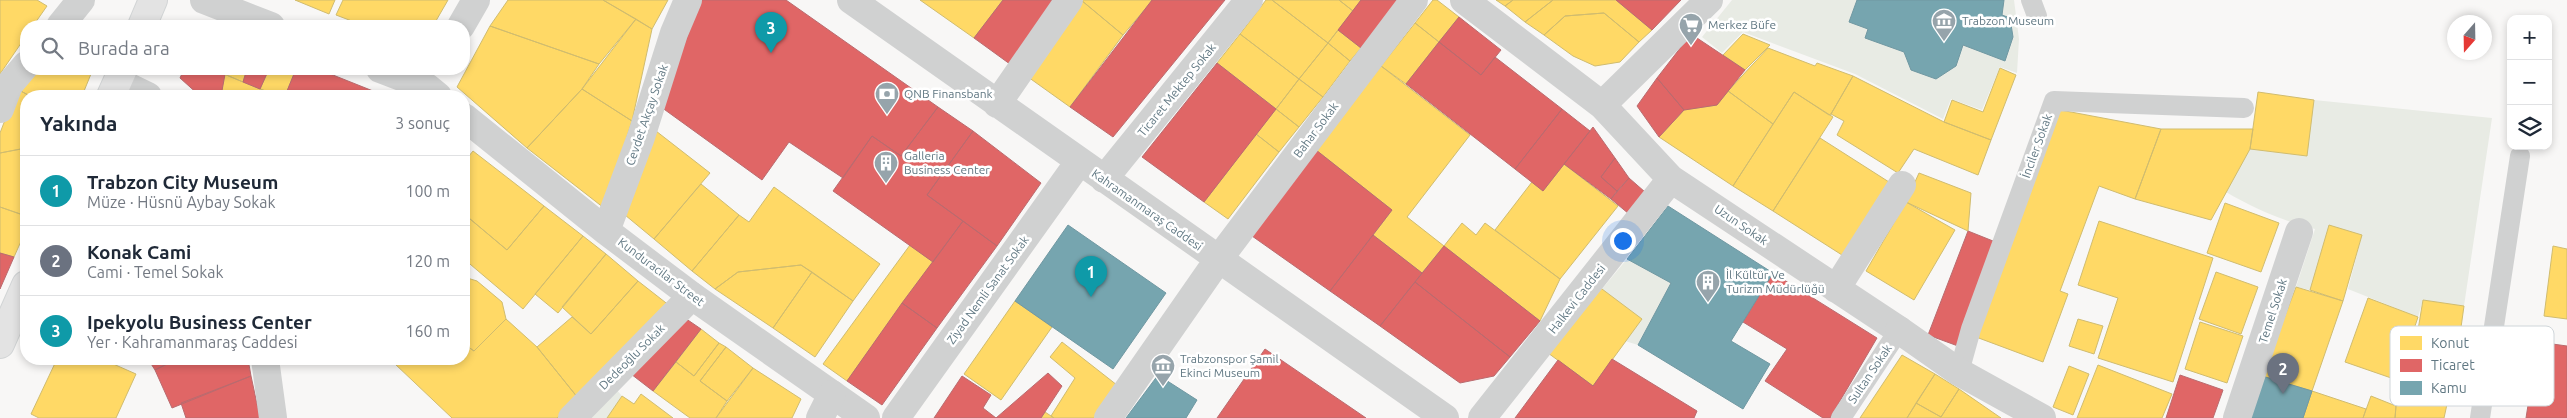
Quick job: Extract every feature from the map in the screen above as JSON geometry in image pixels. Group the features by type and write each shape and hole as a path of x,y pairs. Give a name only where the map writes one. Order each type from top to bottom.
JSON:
{"main road":[{"path":"145,20 153,0"},
{"path":"0,344 20,299"}],"street":[{"path":"204,0 256,20"},
{"path":"464,20 476,0"},
{"name":"Cevdet Akçay Sokak","path":"606,231 641,137 674,33 688,0"},
{"name":"Kahramanmaraş Caddesi","path":"851,0 1445,418"},
{"path":"997,104 1069,0"},
{"name":"Ticaret Mektep Sokak","path":"1104,179 1250,0"},
{"name":"Bahar Sokak","path":"1108,418 1218,260 1414,0"},
{"name":"Uzun Sokak","path":"1464,0 1602,105 1671,179 1959,372 2042,418"},
{"path":"1602,105 1709,0"},
{"path":"0,109 8,85 20,72"},
{"path":"402,75 434,84"},
{"path":"117,82 135,90"},
{"name":"Kunduracilar Street","path":"470,122 606,231 692,296 826,406 866,418"},
{"name":"Ziyad Nemli Sanat Sokak","path":"896,418 1079,162"},
{"name":"Halkevi Caddesi","path":"1482,418 1671,179"},
{"path":"1836,289 1902,185"},
{"name":"Temel Sokak","path":"2237,418 2299,232"},
{"name":"Dedeoğlu Sokak","path":"572,418 692,296"},
{"path":"266,365 273,418"}],"lane":[{"name":"İnciler Sokak","path":"1959,372 1971,329 2054,101 2244,108"},
{"path":"2494,326 2520,156"},
{"name":"Sultan Sokak","path":"1841,418 1899,330"}],"shaded area":[{"path":"1732,0 2014,0 2019,39 2017,73 2000,67 1982,110 1951,99 1943,119 1855,74 1743,32 1722,53 1702,37"},
{"path":"2314,100 2492,118 2464,306 2423,300 2418,317 2348,289 2362,235 2310,290 2296,287 2315,229 2269,214 2226,192 2250,149 2306,156"},
{"path":"1627,259 1671,283 1638,345 1625,341 1642,319 1602,289"},
{"path":"616,389 622,396 607,418 590,418"}],"building: Konut":[{"path":"0,0 37,0 47,6 37,20 20,20 20,45 0,74"},
{"path":"295,0 335,0 329,14"},
{"path":"343,0 448,0 436,20 349,20 336,15"},
{"path":"508,0 603,0 636,19 599,64 490,26"},
{"path":"603,0 668,0 652,29"},
{"path":"920,0 1003,0 974,38"},
{"path":"1081,0 1151,0 1152,1 1123,35"},
{"path":"1081,0 1123,35 1070,107 1028,77"},
{"path":"1266,0 1272,0 1328,43 1299,79 1240,34"},
{"path":"1272,0 1339,0 1353,11 1328,43"},
{"path":"1339,0 1361,0 1353,11"},
{"path":"1433,0 1437,0 1459,17 1439,42 1415,23"},
{"path":"1496,0 1513,0 1505,6"},
{"path":"1513,0 1553,0 1525,22 1505,6"},
{"path":"1553,0 1616,0 1652,30 1639,42 1604,13 1565,16 1544,35 1525,22"},
{"path":"1604,13 1639,42 1620,62 1595,66 1573,56 1544,35 1565,16"},
{"path":"636,19 652,29 632,121 582,89"},
{"path":"1415,23 1439,42 1406,84 1381,66"},
{"path":"490,26 599,64 582,89 527,148 470,98 470,90 460,90 457,87 463,75 470,75 470,63"},
{"path":"1338,30 1361,48 1350,61 1328,43"},
{"path":"1240,34 1299,79 1276,109 1217,63"},
{"path":"1743,34 1770,45 1745,70 1723,55"},
{"path":"1328,43 1350,61 1323,97 1299,79"},
{"path":"1768,48 1815,66 1817,63 1853,76 1831,114 1829,115 1794,92 1773,124 1728,91"},
{"path":"1381,66 1470,135 1407,217 1444,246 1422,273 1373,235 1392,210 1316,150"},
{"path":"2000,68 2016,75 1991,140 1944,122 1952,100 1983,112"},
{"path":"30,75 91,75 84,90 20,91 17,89"},
{"path":"224,75 226,75 263,90 222,90"},
{"path":"226,75 245,75 243,82"},
{"path":"266,75 294,75 287,90 260,89"},
{"path":"1853,76 1944,122 1991,140 1978,175 1914,149 1898,173 1837,135 1844,121 1831,114"},
{"path":"1299,79 1323,97 1299,127 1276,109"},
{"path":"17,89 20,91 20,149 0,153 0,133"},
{"path":"582,89 632,121 604,208 527,148"},
{"path":"1728,91 1773,124 1733,186 1659,137 1684,110 1717,105"},
{"path":"1794,92 1833,117 1773,211 1733,186"},
{"path":"2258,92 2314,100 2307,156 2250,149"},
{"path":"1276,109 1299,127 1279,152 1256,134"},
{"path":"2055,109 2161,129 2135,199 2099,186 2060,291 2068,294 2043,362 1976,337"},
{"path":"2161,129 2253,129 2250,149 2211,220 2135,199"},
{"path":"656,131 710,173 654,239 625,215"},
{"path":"1256,134 1279,152 1228,219 1204,202"},
{"path":"1820,138 1889,182 1842,255 1773,211"},
{"path":"20,149 20,214 0,207 0,153"},
{"path":"473,151 544,206 507,250 470,219 470,155"},
{"path":"1564,164 1618,206 1560,279 1495,230 1532,182 1543,191"},
{"path":"1919,173 1971,193 1968,231 1906,202"},
{"path":"701,184 739,215 692,271 654,239"},
{"path":"774,187 880,264 853,301 801,265 738,272 715,289 692,271 739,215 749,222"},
{"path":"1906,202 1955,230 1914,300 1866,271"},
{"path":"2225,203 2279,223 2261,272 2207,253"},
{"path":"544,206 583,236 523,309 470,264 470,219 507,250"},
{"path":"0,207 20,214 20,244 14,257 0,253"},
{"path":"2099,221 2213,258 2173,382 2098,358 2118,298 2078,285"},
{"path":"1462,223 1476,235 1485,223 1560,279 1540,321 1444,246"},
{"path":"2329,225 2362,235 2343,301 2310,290"},
{"path":"583,236 606,254 558,313 535,294"},
{"path":"910,245 933,262 847,381 823,364"},
{"path":"2553,246 2567,249 2567,319 2544,316"},
{"path":"606,254 638,281 591,334 562,307"},
{"path":"801,265 812,272 773,328 715,289 738,272"},
{"path":"812,272 853,301 815,357 773,328"},
{"path":"2216,272 2258,287 2241,334 2199,319"},
{"path":"470,279 477,281 502,302 506,319 474,351 470,348"},
{"path":"638,281 670,306 578,398 537,347 572,317 591,334"},
{"path":"1598,286 1642,319 1593,386 1548,353"},
{"path":"2296,287 2343,301 2312,391 2262,376"},
{"path":"2368,298 2418,317 2415,326 2390,326 2390,378 2345,362"},
{"path":"2423,300 2464,306 2461,326 2419,326"},
{"path":"1015,301 1052,327 1001,400 964,374"},
{"path":"506,319 537,347 578,398 557,418 452,418 396,365 470,365 470,348 474,351"},
{"path":"2078,319 2103,326 2094,354 2069,346"},
{"path":"2200,322 2243,336 2227,383 2185,369"},
{"path":"701,329 719,343 694,376 676,362"},
{"path":"1062,342 1122,389 1101,418 1054,418 1051,416 1075,378 1050,357"},
{"path":"719,343 726,347 700,381 727,401 716,418 690,418 653,391 676,362 694,376"},
{"path":"726,347 753,368 727,401 700,381"},
{"path":"1902,355 1935,374 1907,418 1860,418"},
{"path":"54,365 116,365 136,374 116,418 39,418 31,414"},
{"path":"2098,365 2172,394 2162,418 2077,418"},
{"path":"2069,366 2089,374 2073,415 2053,407"},
{"path":"753,368 801,399 792,418 716,418"},
{"path":"1935,374 1959,389 1941,417 1916,403"},
{"path":"1959,389 2001,418 1907,418 1916,403 1941,417"},
{"path":"2312,391 2366,409 2363,418 2303,418"},
{"path":"641,394 673,418 607,418 622,396 634,404"},
{"path":"2371,396 2390,404 2390,406 2396,406 2395,418 2363,418"},
{"path":"2396,406 2447,406 2444,418 2395,418"},
{"path":"1045,412 1054,418 1041,418"}],"building: Ticaret":[{"path":"701,0 786,0 938,107 901,156 872,136 843,178 789,142 762,180 661,107"},
{"path":"1003,0 1061,0 1014,67 974,38"},
{"path":"1152,0 1225,0 1113,137 1070,107"},
{"path":"1361,0 1398,0 1361,48 1338,30"},
{"path":"1616,0 1681,0 1652,30"},
{"path":"1459,17 1501,50 1481,75 1439,42"},
{"path":"1691,34 1745,70 1717,105 1684,110 1657,78"},
{"path":"1439,42 1481,75 1495,57 1562,109 1515,169 1406,84"},
{"path":"1217,63 1276,109 1204,202 1142,157"},
{"path":"181,75 225,75 222,90 193,90 180,78"},
{"path":"245,75 266,75 260,89 243,82"},
{"path":"294,75 333,75 370,90 287,90"},
{"path":"1657,78 1684,110 1659,137 1637,106"},
{"name":"Galleria Business Center","path":"938,107 973,131 927,195 963,221 933,262 833,191 872,136 901,156"},
{"path":"1562,109 1590,131 1543,191 1515,169"},
{"path":"1593,127 1615,158 1601,177 1617,191 1611,199 1564,164"},
{"path":"973,131 1041,183 997,246 927,195"},
{"path":"1316,150 1392,210 1330,291 1252,236"},
{"path":"1615,158 1629,178 1617,191 1601,177"},
{"path":"1629,178 1645,192 1629,214 1611,199"},
{"path":"963,221 997,246 937,328 902,303"},
{"path":"1968,231 1998,243 1958,346 1928,335"},
{"path":"1373,235 1422,273 1380,326 1330,291"},
{"path":"1444,246 1540,321 1510,357 1415,282"},
{"path":"0,253 14,257 0,289"},
{"path":"1773,273 1877,338 1830,418 1823,418 1765,381 1787,349 1743,322"},
{"path":"1415,282 1510,357 1494,376 1460,383 1380,326"},
{"path":"902,303 937,328 882,405 847,381"},
{"path":"682,316 701,329 653,391 631,374"},
{"path":"2554,344 2567,346 2567,418 2526,418 2528,406 2554,406"},
{"path":"1265,349 1366,418 1217,418"},
{"path":"1612,359 1697,411 1694,418 1515,418 1558,360 1593,386"},
{"path":"152,365 165,365 155,370"},
{"path":"165,365 249,365 251,376 172,408 155,370"},
{"path":"1048,373 1062,386 1041,418 996,418"},
{"path":"2180,375 2223,390 2213,418 2166,418"},
{"path":"251,376 260,418 186,418 181,403"},
{"path":"962,376 991,395 983,408 996,418 934,418"}],"building: Kamu":[{"name":"Trabzon Museum","path":"1857,0 2004,0 2002,15 2010,18 2013,37 2005,61 1963,45 1956,66 1936,79 1911,70 1904,52 1865,38 1868,29 1849,22"},
{"name":"İl Kültür Ve Turizm Müdürlüğü","path":"1668,206 1773,273 1731,341 1770,364 1743,409 1638,345 1671,283 1627,259"},
{"path":"1068,225 1166,293 1113,369 1015,301"},
{"name":"Trabzonspor Şamil Ekinci Museum","path":"1158,375 1197,400 1186,418 1126,418"},
{"path":"2262,376 2312,391 2303,418 2247,418"}],"place":[{"name":"Trabzon Museum","path":"1944,42"},
{"name":"Merkez Büfe","path":"1691,46"},
{"name":"Ipekyolu Business Center","path":"771,53"},
{"name":"QNB Finansbank","path":"887,115"},
{"name":"Galleria Business Center","path":"886,184"},
{"name":"Trabzon City Museum","path":"1091,297"},
{"name":"İl Kültür Ve Turizm Müdürlüğü","path":"1708,303"},
{"name":"Trabzonspor Şamil Ekinci Museum","path":"1163,387"},
{"name":"Konak Cami","path":"2283,394"}]}
